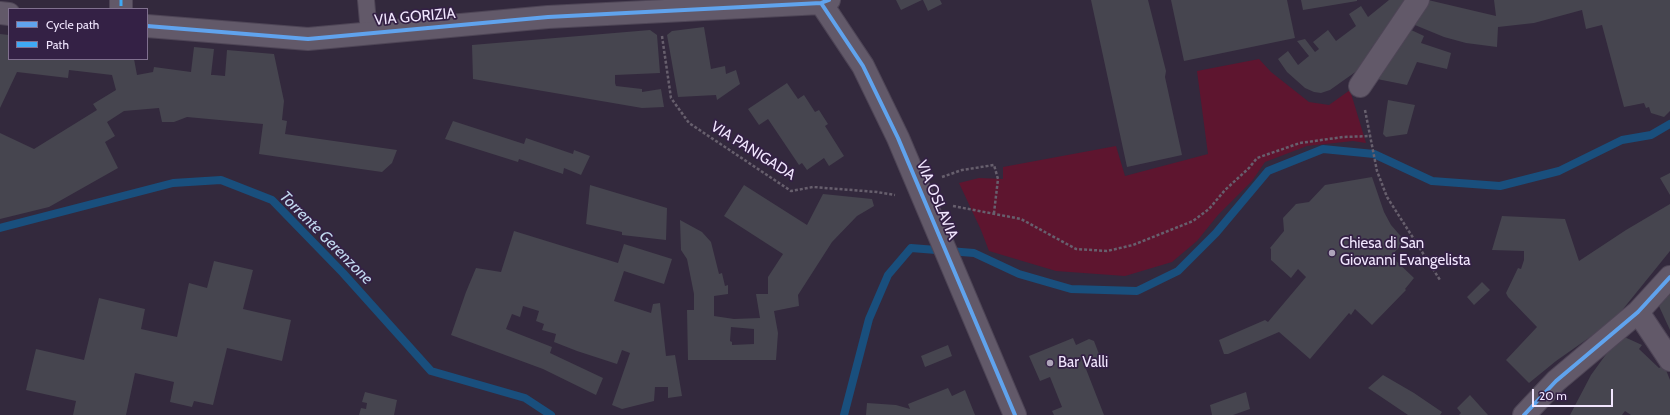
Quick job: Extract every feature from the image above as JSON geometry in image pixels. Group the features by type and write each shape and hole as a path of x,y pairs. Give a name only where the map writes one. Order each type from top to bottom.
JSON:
{"street":[{"path":"1360,86 1418,0"},
{"name":"VIA GORIZIA","path":"148,26 308,39 548,17 825,2"},
{"name":"VIA OSLAVIA","path":"825,2 862,66 898,138 917,183 939,209 967,301 1015,415"},
{"path":"1526,414 1556,381 1638,312 1670,277"},
{"path":"1638,312 1670,360"}],"lane":[{"path":"366,0 369,33"}],"path":[{"path":"939,209 994,213 1021,219 1076,249 1107,251 1133,245 1193,221 1209,209 1225,190 1249,168 1257,158 1300,143 1371,136 1377,171 1387,197 1440,280"},
{"path":"917,183 962,170 994,165 998,179 994,213"}],"shaded area":[{"path":"1259,59 1271,72 1309,102 1329,105 1350,90 1366,143 1353,141 1307,146 1265,162 1252,181 1218,215 1197,241 1172,262 1125,276 1056,271 989,251 959,183 979,178 1003,179 1003,167 1116,146 1125,176 1208,154 1197,71"}],"building":[{"path":"896,0 922,0 901,10"},
{"path":"923,0 940,0 942,4 928,11"},
{"path":"1091,0 1148,0 1166,71 1165,77 1182,155 1127,167"},
{"path":"1171,0 1287,0 1295,38 1184,61"},
{"path":"1301,0 1357,0 1357,1 1303,10"},
{"path":"1389,0 1412,0 1394,26 1372,47 1361,68 1330,90 1321,93 1305,88 1287,72 1278,59 1288,51 1298,65 1309,56 1297,41 1305,39 1315,52 1319,49 1313,42 1328,30 1336,41 1356,26 1349,14 1361,6 1368,17"},
{"path":"1428,0 1496,16 1494,0 1670,0 1670,111 1664,117 1651,113 1649,107 1646,108 1644,103 1624,107 1602,25 1586,29 1582,10 1534,23 1498,27 1497,47 1466,43 1444,37 1410,23"},
{"path":"704,27 711,69 725,66 726,74 736,70 740,84 717,100 716,95 678,97 667,35 672,31"},
{"path":"1407,28 1424,36 1421,43 1451,53 1447,69 1417,62 1407,85 1377,79"},
{"path":"650,30 657,35 660,73 615,75 615,83 616,86 642,89 642,92 661,89 664,107 642,108 473,79 472,45"},
{"path":"0,34 8,35 8,60 134,60 137,75 153,72 154,67 191,72 194,47 214,49 211,75 225,76 227,50 274,54 284,101 282,120 287,121 285,134 397,150 392,163 382,172 361,169 259,154 263,124 187,117 174,122 162,122 159,108 124,111 107,122 115,136 105,142 118,168 49,207 0,219 0,133 34,149 97,110 93,104 116,90 112,75 69,70 68,78 17,72 0,108"},
{"path":"787,83 798,99 804,95 815,112 819,110 828,124 825,126 844,156 829,166 824,158 807,170 802,163 799,165 768,119 759,125 748,109"},
{"path":"1388,100 1415,105 1407,134 1386,137 1383,134"},
{"path":"453,121 524,144 526,138 573,154 574,150 590,156 581,175 564,168 563,174 519,159 518,162 445,139"},
{"path":"1670,173 1670,195 1660,178"},
{"name":"Chiesa di San Giovanni Evangelista","path":"1372,177 1384,212 1391,225 1405,241 1391,256 1414,278 1405,289 1406,290 1372,325 1355,309 1351,315 1349,313 1310,359 1279,332 1228,354 1224,354 1219,340 1265,320 1268,322 1306,277 1298,269 1291,278 1271,260 1270,248 1284,231 1283,218 1296,204 1309,202 1325,185"},
{"path":"590,185 667,208 666,240 622,235 622,232 586,224"},
{"path":"744,185 807,225 823,194 872,199 874,206 857,216 832,242 798,295 799,306 774,311 778,333 776,360 688,360 687,310 694,310 694,294 687,259 681,250 680,220 702,232 711,242 719,274 722,273 725,286 728,285 728,294 714,296 714,316 734,319 760,318 756,294 768,294 768,277 783,254 724,216","holes":["731,327 754,329 754,344 732,345 732,342 730,341"]},
{"path":"1670,204 1670,251 1619,314 1603,328 1556,361 1529,383 1506,360 1537,327 1508,297 1506,293 1518,268 1521,269 1524,260 1524,251 1492,250 1502,216 1565,219 1579,261 1626,230"},
{"path":"514,231 618,263 624,244 672,259 664,284 624,271 614,301 651,313 653,304 660,303 666,356 675,355 682,396 668,398 668,387 655,387 654,401 622,409 612,405 630,353 622,350 617,364 554,342 556,334 542,330 544,324 536,321 539,311 523,306 520,317 512,314 506,329 552,347 550,353 603,378 596,395 543,369 451,335 476,268 501,272"},
{"path":"214,261 253,270 243,309 291,320 282,361 227,348 213,405 194,401 192,407 170,402 174,382 135,373 126,415 73,415 76,401 26,390 36,349 84,360 99,298 145,309 141,329 177,337 189,283 207,288"},
{"path":"1482,282 1490,290 1474,305 1467,297"},
{"path":"1670,293 1670,330 1658,304"},
{"path":"1620,335 1642,345 1639,349 1659,368 1664,365 1670,380 1670,415 1631,415 1625,411 1622,415 1570,415 1591,375"},
{"path":"1073,338 1076,345 1089,339 1094,341 1099,354 1098,365 1086,369 1104,415 1054,415 1052,411 1062,407 1050,377 1040,381 1029,356"},
{"path":"948,345 952,356 925,367 921,356"},
{"path":"1383,375 1414,393 1442,412 1440,415 1408,415 1368,388"},
{"path":"948,388 952,396 965,390 975,415 866,415 867,403 896,405 910,409 908,404"},
{"path":"365,392 397,400 394,415 359,415 361,408 366,409 367,403 362,402"},
{"path":"1246,392 1250,409 1233,415 1212,415 1210,405"},
{"path":"1470,395 1488,415 1459,415 1461,413 1457,408"}],"waterway":[{"name":"Torrente Gerenzone","path":"844,415 869,319 888,275 911,248 974,253 1019,274 1071,289 1137,291 1178,271 1216,233 1268,171 1323,149 1374,154 1432,181 1500,186 1559,171 1622,140 1651,135 1670,124"},
{"name":"Torrente Gerenzone","path":"0,228 173,183 221,180 272,200 343,273 431,371 525,398 551,415"}],"marked path":[{"path":"121,0 121,8"}],"cycle path":[{"path":"148,26 308,39 548,17 821,3 829,0"},
{"path":"821,3 863,66 898,138 1015,415"},
{"path":"1524,415 1556,381 1638,312 1670,277"}],"place":[{"name":"Chiesa di San Giovanni Evangelista","path":"1332,253"},
{"name":"Bar Valli","path":"1050,363"}]}
